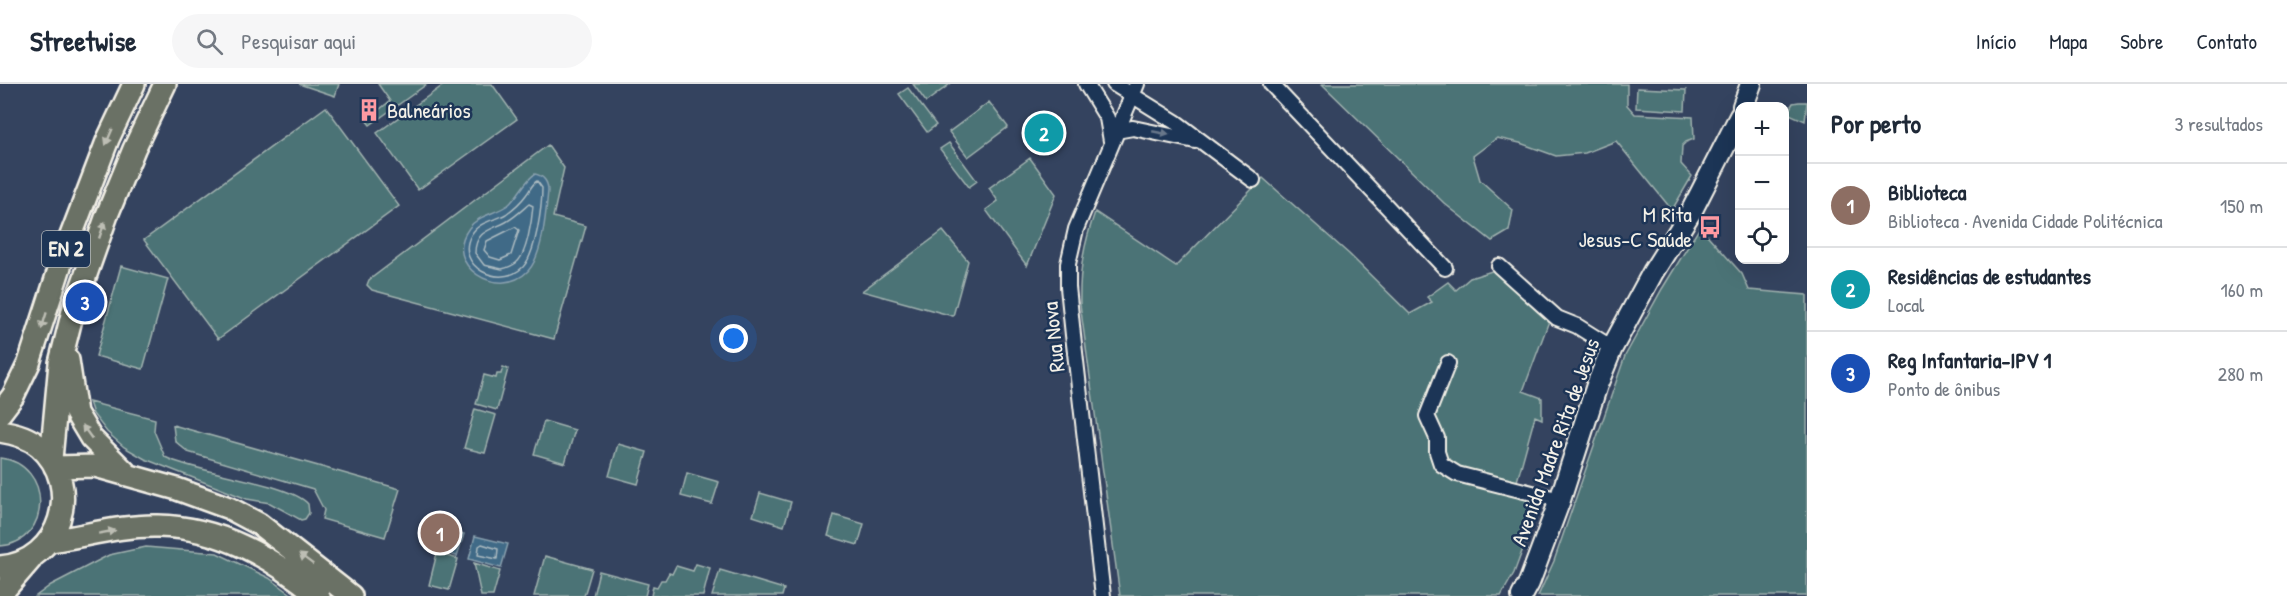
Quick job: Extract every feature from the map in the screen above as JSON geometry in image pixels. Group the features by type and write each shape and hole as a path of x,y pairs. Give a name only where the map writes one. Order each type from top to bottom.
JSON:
{"main road":[{"name":"EN 2","path":"0,412 13,396 29,363 64,254 108,139 134,84"},
{"name":"EN 2","path":"0,595 33,556 50,541 60,522 64,500 61,478 53,463 56,396 64,345 73,311 107,215 134,149 165,84"},
{"path":"64,345 69,361 76,413 90,438 128,474"},
{"path":"0,431 20,435 37,444 53,463 95,466 128,474 202,497 228,508 259,524 351,596"},
{"path":"50,541 141,526 159,526 202,533 239,544 262,555 319,596"},
{"name":"EN 2","path":"0,567 11,566 33,556"}],"street":[{"path":"1086,84 1107,118 1114,136 1132,128 1155,131 1205,145"},
{"path":"1114,84 1134,90 1253,180"},
{"path":"1271,84 1445,268"},
{"path":"1744,102 1751,84"},
{"name":"Rua Nova","path":"1103,596 1073,335 1068,264 1076,229 1134,90"},
{"name":"Avenida Madre Rita de Jesus","path":"1522,596 1560,500 1597,385 1612,348 1653,272 1692,210 1735,126"},
{"path":"1499,266 1557,318 1577,326 1612,348"},
{"path":"1448,363 1427,416 1437,438 1437,452 1441,464 1457,474 1560,500"}],"green space":[{"path":"299,84 339,84 335,96"},
{"path":"378,84 427,84 370,125 366,120 390,101"},
{"path":"445,84 492,84 517,119 418,190 377,133"},
{"path":"913,84 950,84 926,102"},
{"path":"1322,84 1627,84 1627,105 1635,114 1693,117 1694,139 1682,146 1681,164 1692,176 1672,210 1616,141 1585,153 1556,156 1520,143 1497,138 1473,156 1480,180 1513,210 1509,231 1492,241 1445,204"},
{"path":"908,88 936,125 927,132 899,94"},
{"path":"1637,88 1686,90 1685,111 1636,108"},
{"path":"989,102 1008,127 968,157 949,132"},
{"path":"1807,102 1805,121 1789,114 1793,103"},
{"path":"326,107 399,206 218,339 144,240"},
{"path":"949,143 977,181 969,187 940,149"},
{"path":"548,145 564,168 553,217 586,226 554,339 372,290 367,285 369,280"},
{"path":"1030,158 1056,194 1027,266 986,210 998,201 989,188"},
{"path":"1263,178 1349,254 1410,314 1432,302 1427,297 1448,282 1456,290 1470,278 1498,269 1549,321 1523,391 1542,398 1542,419 1535,416 1514,492 1541,500 1514,573 1501,596 1120,596 1080,304 1083,257 1095,212 1176,266"},
{"path":"1700,227 1742,274 1749,290 1807,295 1807,596 1538,596 1554,561 1625,356"},
{"path":"943,231 968,261 953,316 862,291"},
{"path":"121,266 168,279 143,369 96,356"},
{"path":"503,367 508,369 497,410 476,404 484,375 496,378 497,374 501,374"},
{"path":"89,402 155,419 154,431 165,457 179,463 282,490 308,504 309,513 305,519 301,520 270,503 247,499 145,459 124,447 107,432 93,414"},
{"path":"475,409 496,415 485,453 464,448"},
{"path":"544,421 575,430 565,463 534,454"},
{"path":"173,425 400,489 385,537 322,519 324,510 313,489 188,452 175,441"},
{"path":"618,444 647,452 638,484 609,476"},
{"path":"0,458 18,463 30,474 37,488 40,503 37,518 30,532 17,542 0,546"},
{"path":"687,473 719,482 712,504 681,496"},
{"path":"760,493 791,502 784,526 753,516"},
{"path":"834,515 864,524 858,545 828,536"},
{"path":"146,547 217,553 269,578 294,596 36,596 51,585 109,555"},
{"path":"437,553 458,559 449,590 429,585"},
{"path":"545,556 592,569 584,596 534,596"},
{"path":"474,563 500,571 493,596 481,596"},
{"path":"696,564 710,568 703,596 651,596 653,586 657,587 669,573 672,574 676,566 693,571"},
{"path":"720,570 784,589 782,596 712,596"},
{"path":"599,571 648,584 645,596 593,596"}],"water":[{"path":"535,174 545,180 548,191 543,233 533,264 528,271 516,279 503,282 477,275 462,255 462,242 469,228 482,217 508,205"},
{"path":"460,533 464,534 457,556 434,550 434,547 450,544"},
{"path":"475,536 508,544 501,568 469,559"}],"place":[{"name":"Balneários","path":"369,110"},
{"name":"Residências de estudantes","path":"1044,133"},
{"name":"M Rita Jesus-C Saúde","path":"1710,227"},
{"name":"Reg Infantaria-IPV 1","path":"85,302"},
{"name":"Biblioteca","path":"440,533"}]}
